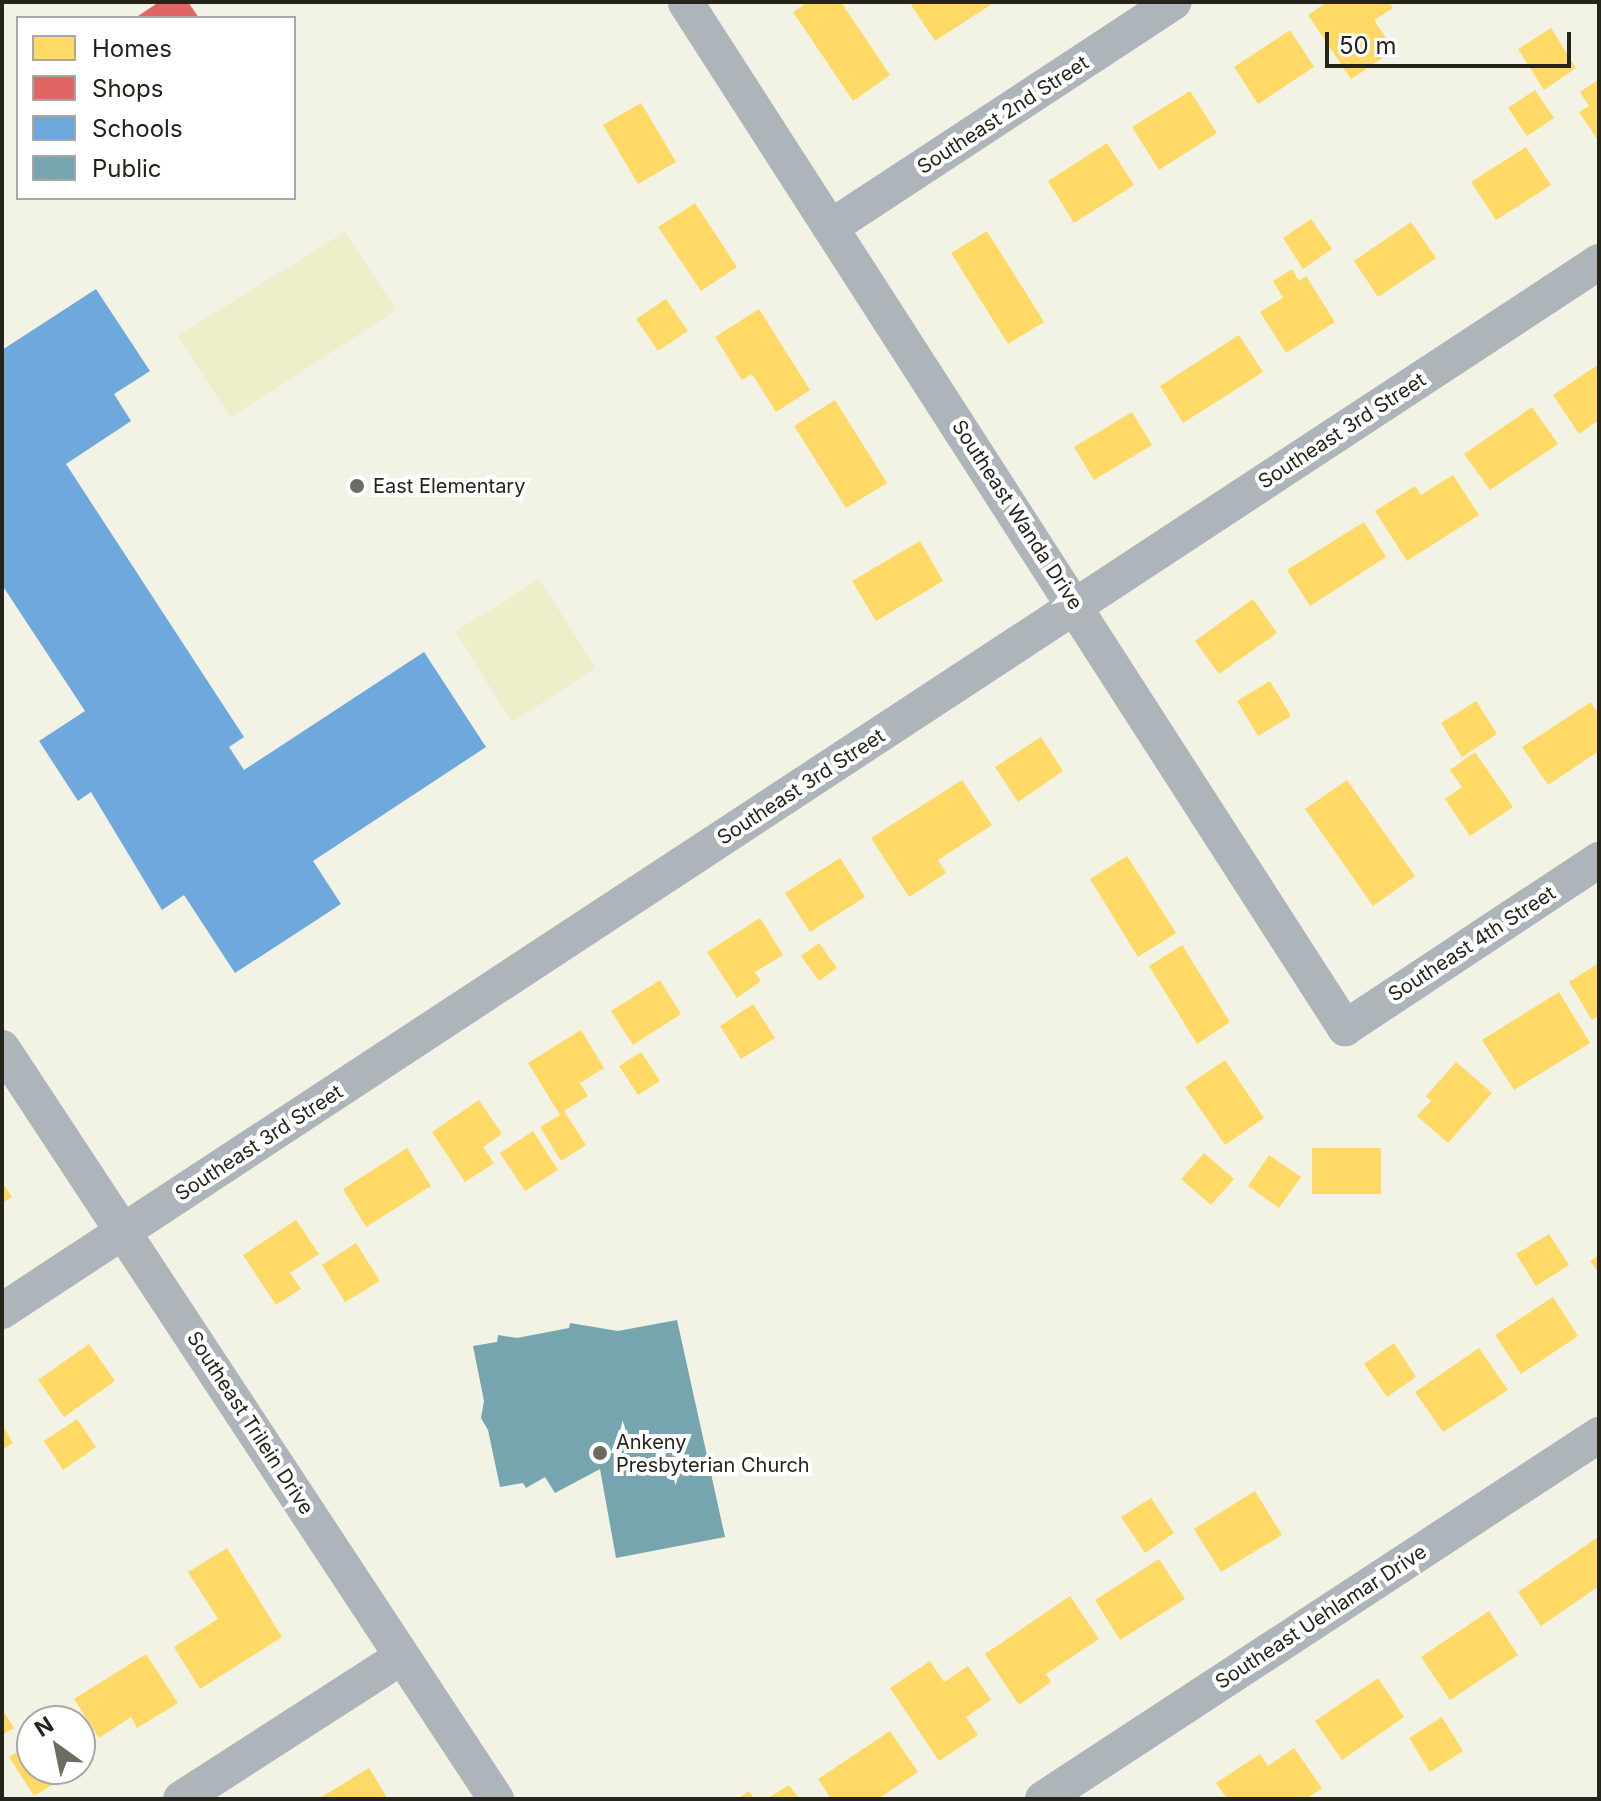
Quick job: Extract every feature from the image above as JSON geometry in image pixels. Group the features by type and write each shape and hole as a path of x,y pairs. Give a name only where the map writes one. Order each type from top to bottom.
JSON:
{"street":[{"name":"Southeast 2nd Street","path":"831,227 1174,2"},
{"name":"Southeast Wanda Drive","path":"686,3 1345,1028"},
{"name":"Southeast 3rd Street","path":"2,1311 1599,262"},
{"name":"Southeast 4th Street","path":"1345,1028 1599,860"},
{"name":"Southeast Trilein Drive","path":"2,1048 496,1799"},
{"name":"Southeast Uehlamar Drive","path":"1043,1799 1599,1435"},
{"path":"181,1799 401,1657"}],"green space":[{"path":"345,232 396,310 231,418 177,336"},
{"path":"539,579 596,668 512,722 455,632"}],"building: Homes":[{"path":"808,2 841,2 890,75 853,101 793,12"},
{"path":"915,2 992,4 935,41 911,5"},
{"path":"1327,2 1389,2 1393,8 1374,20 1394,50 1351,79 1308,15"},
{"path":"1551,28 1576,68 1544,90 1518,49"},
{"path":"1290,30 1314,67 1258,104 1234,67"},
{"path":"1599,79 1599,142 1579,112 1589,106 1580,92"},
{"path":"1535,90 1554,118 1527,136 1508,108"},
{"path":"1190,91 1217,133 1159,170 1132,127"},
{"path":"641,103 676,162 638,184 603,125"},
{"path":"1107,143 1134,185 1074,223 1048,181"},
{"path":"1526,147 1551,185 1496,220 1471,182"},
{"path":"695,203 737,267 701,291 658,227"},
{"path":"1311,219 1332,249 1303,269 1283,238"},
{"path":"1411,222 1436,258 1378,297 1354,261"},
{"path":"987,231 1044,322 1008,344 951,253"},
{"path":"1292,269 1299,281 1306,276 1335,322 1286,353 1260,312 1283,298 1273,281"},
{"path":"666,299 688,331 658,351 636,319"},
{"path":"759,309 810,390 776,412 752,374 742,380 715,337"},
{"path":"1239,335 1263,372 1183,423 1160,386"},
{"path":"1599,364 1599,420 1579,434 1553,395"},
{"path":"835,400 887,483 846,508 794,426"},
{"path":"1532,407 1558,444 1490,490 1464,454"},
{"path":"1132,412 1152,445 1094,480 1074,447"},
{"path":"1453,475 1479,515 1407,561 1375,511 1415,486 1421,495"},
{"path":"1364,522 1386,557 1310,606 1287,570"},
{"path":"920,541 943,581 876,621 852,581"},
{"path":"1253,599 1277,633 1219,674 1195,641"},
{"path":"1270,681 1291,716 1258,736 1237,701"},
{"path":"1476,701 1497,734 1462,757 1441,723"},
{"path":"1591,702 1599,715 1599,751 1548,785 1522,747"},
{"path":"1041,737 1063,771 1018,802 995,767"},
{"path":"1475,752 1513,807 1470,836 1445,799 1462,787 1450,770"},
{"path":"962,780 992,825 938,860 946,873 909,897 871,838"},
{"path":"1347,780 1415,876 1373,906 1305,809"},
{"path":"1127,856 1176,933 1138,957 1090,879"},
{"path":"840,858 865,897 810,932 785,893"},
{"path":"760,918 783,955 755,972 761,981 737,998 707,952"},
{"path":"819,943 837,968 819,981 801,956"},
{"path":"1182,945 1230,1022 1197,1044 1149,966"},
{"path":"1599,963 1599,1016 1592,1020 1569,982"},
{"path":"660,980 681,1014 633,1045 611,1011"},
{"path":"1559,992 1590,1043 1514,1090 1482,1040"},
{"path":"753,1004 775,1038 741,1059 720,1026"},
{"path":"581,1030 604,1068 580,1083 588,1096 564,1111 586,1145 561,1161 540,1127 560,1115 528,1063"},
{"path":"641,1052 660,1081 638,1095 619,1066"},
{"path":"1225,1060 1264,1118 1225,1145 1185,1087"},
{"path":"1456,1062 1492,1093 1448,1143 1417,1116 1431,1101 1426,1096"},
{"path":"479,1100 502,1134 483,1147 494,1163 465,1182 432,1132"},
{"path":"533,1131 558,1170 525,1191 500,1153"},
{"path":"407,1148 431,1186 366,1227 343,1189"},
{"path":"1312,1148 1381,1148 1381,1194 1312,1194"},
{"path":"1204,1153 1234,1179 1211,1205 1181,1179"},
{"path":"1269,1155 1301,1177 1279,1208 1248,1186"},
{"path":"2,1182 12,1197 2,1203"},
{"path":"296,1220 319,1254 290,1273 301,1289 276,1305 243,1255"},
{"path":"1549,1234 1569,1265 1536,1286 1516,1254"},
{"path":"356,1243 380,1281 345,1302 322,1265"},
{"path":"1599,1255 1599,1273 1590,1261"},
{"path":"1553,1297 1578,1336 1521,1374 1495,1335"},
{"path":"1394,1343 1416,1377 1387,1397 1364,1364"},
{"path":"89,1344 115,1381 64,1417 38,1380"},
{"path":"1479,1348 1508,1390 1443,1432 1415,1392"},
{"path":"77,1419 96,1447 63,1470 44,1441"},
{"path":"2,1424 13,1443 2,1450"},
{"path":"1255,1491 1282,1535 1221,1572 1194,1529"},
{"path":"1151,1498 1174,1533 1145,1553 1121,1517"},
{"path":"1598,1537 1599,1586 1541,1626 1518,1592"},
{"path":"227,1548 282,1637 200,1689 174,1647 218,1619 188,1572"},
{"path":"1159,1559 1185,1599 1120,1640 1095,1600"},
{"path":"1070,1596 1099,1639 1046,1674 1051,1682 1019,1705 985,1654"},
{"path":"1489,1611 1518,1655 1450,1700 1421,1657"},
{"path":"146,1654 178,1703 137,1728 131,1717 99,1738 96,1733 96,1705 78,1705 74,1699"},
{"path":"930,1661 944,1682 968,1666 991,1700 966,1717 978,1735 939,1761 890,1688"},
{"path":"1378,1678 1404,1717 1342,1760 1315,1721"},
{"path":"2,1709 14,1728 2,1735"},
{"path":"1442,1717 1463,1751 1430,1772 1409,1738"},
{"path":"890,1731 918,1772 878,1799 831,1799 818,1779"},
{"path":"1294,1748 1322,1788 1306,1799 1227,1799 1216,1783 1260,1754 1268,1766"},
{"path":"16,1753 16,1768 9,1757"},
{"path":"369,1768 388,1799 318,1799"},
{"path":"27,1785 52,1785 34,1796"},
{"path":"789,1785 799,1799 767,1799"},
{"path":"749,1791 754,1799 737,1799"}],"building: Shops":[{"path":"159,2 188,2 198,16 138,16"}],"building: Schools":[{"path":"96,289 150,371 114,394 131,421 66,464 244,737 229,747 244,770 424,652 486,747 313,861 341,904 235,973 184,895 162,910 91,792 78,801 39,741 85,711 2,585 2,350"}],"building: Public":[{"name":"Ankeny Presbyterian Church","path":"677,1320 725,1537 616,1558 600,1469 555,1493 545,1477 526,1488 523,1483 500,1487 488,1430 481,1418 484,1401 473,1346 497,1342 498,1335 517,1338 569,1328 570,1323 618,1331"}],"place":[{"name":"East Elementary","path":"357,486"},
{"name":"Ankeny Presbyterian Church","path":"600,1453"}]}
